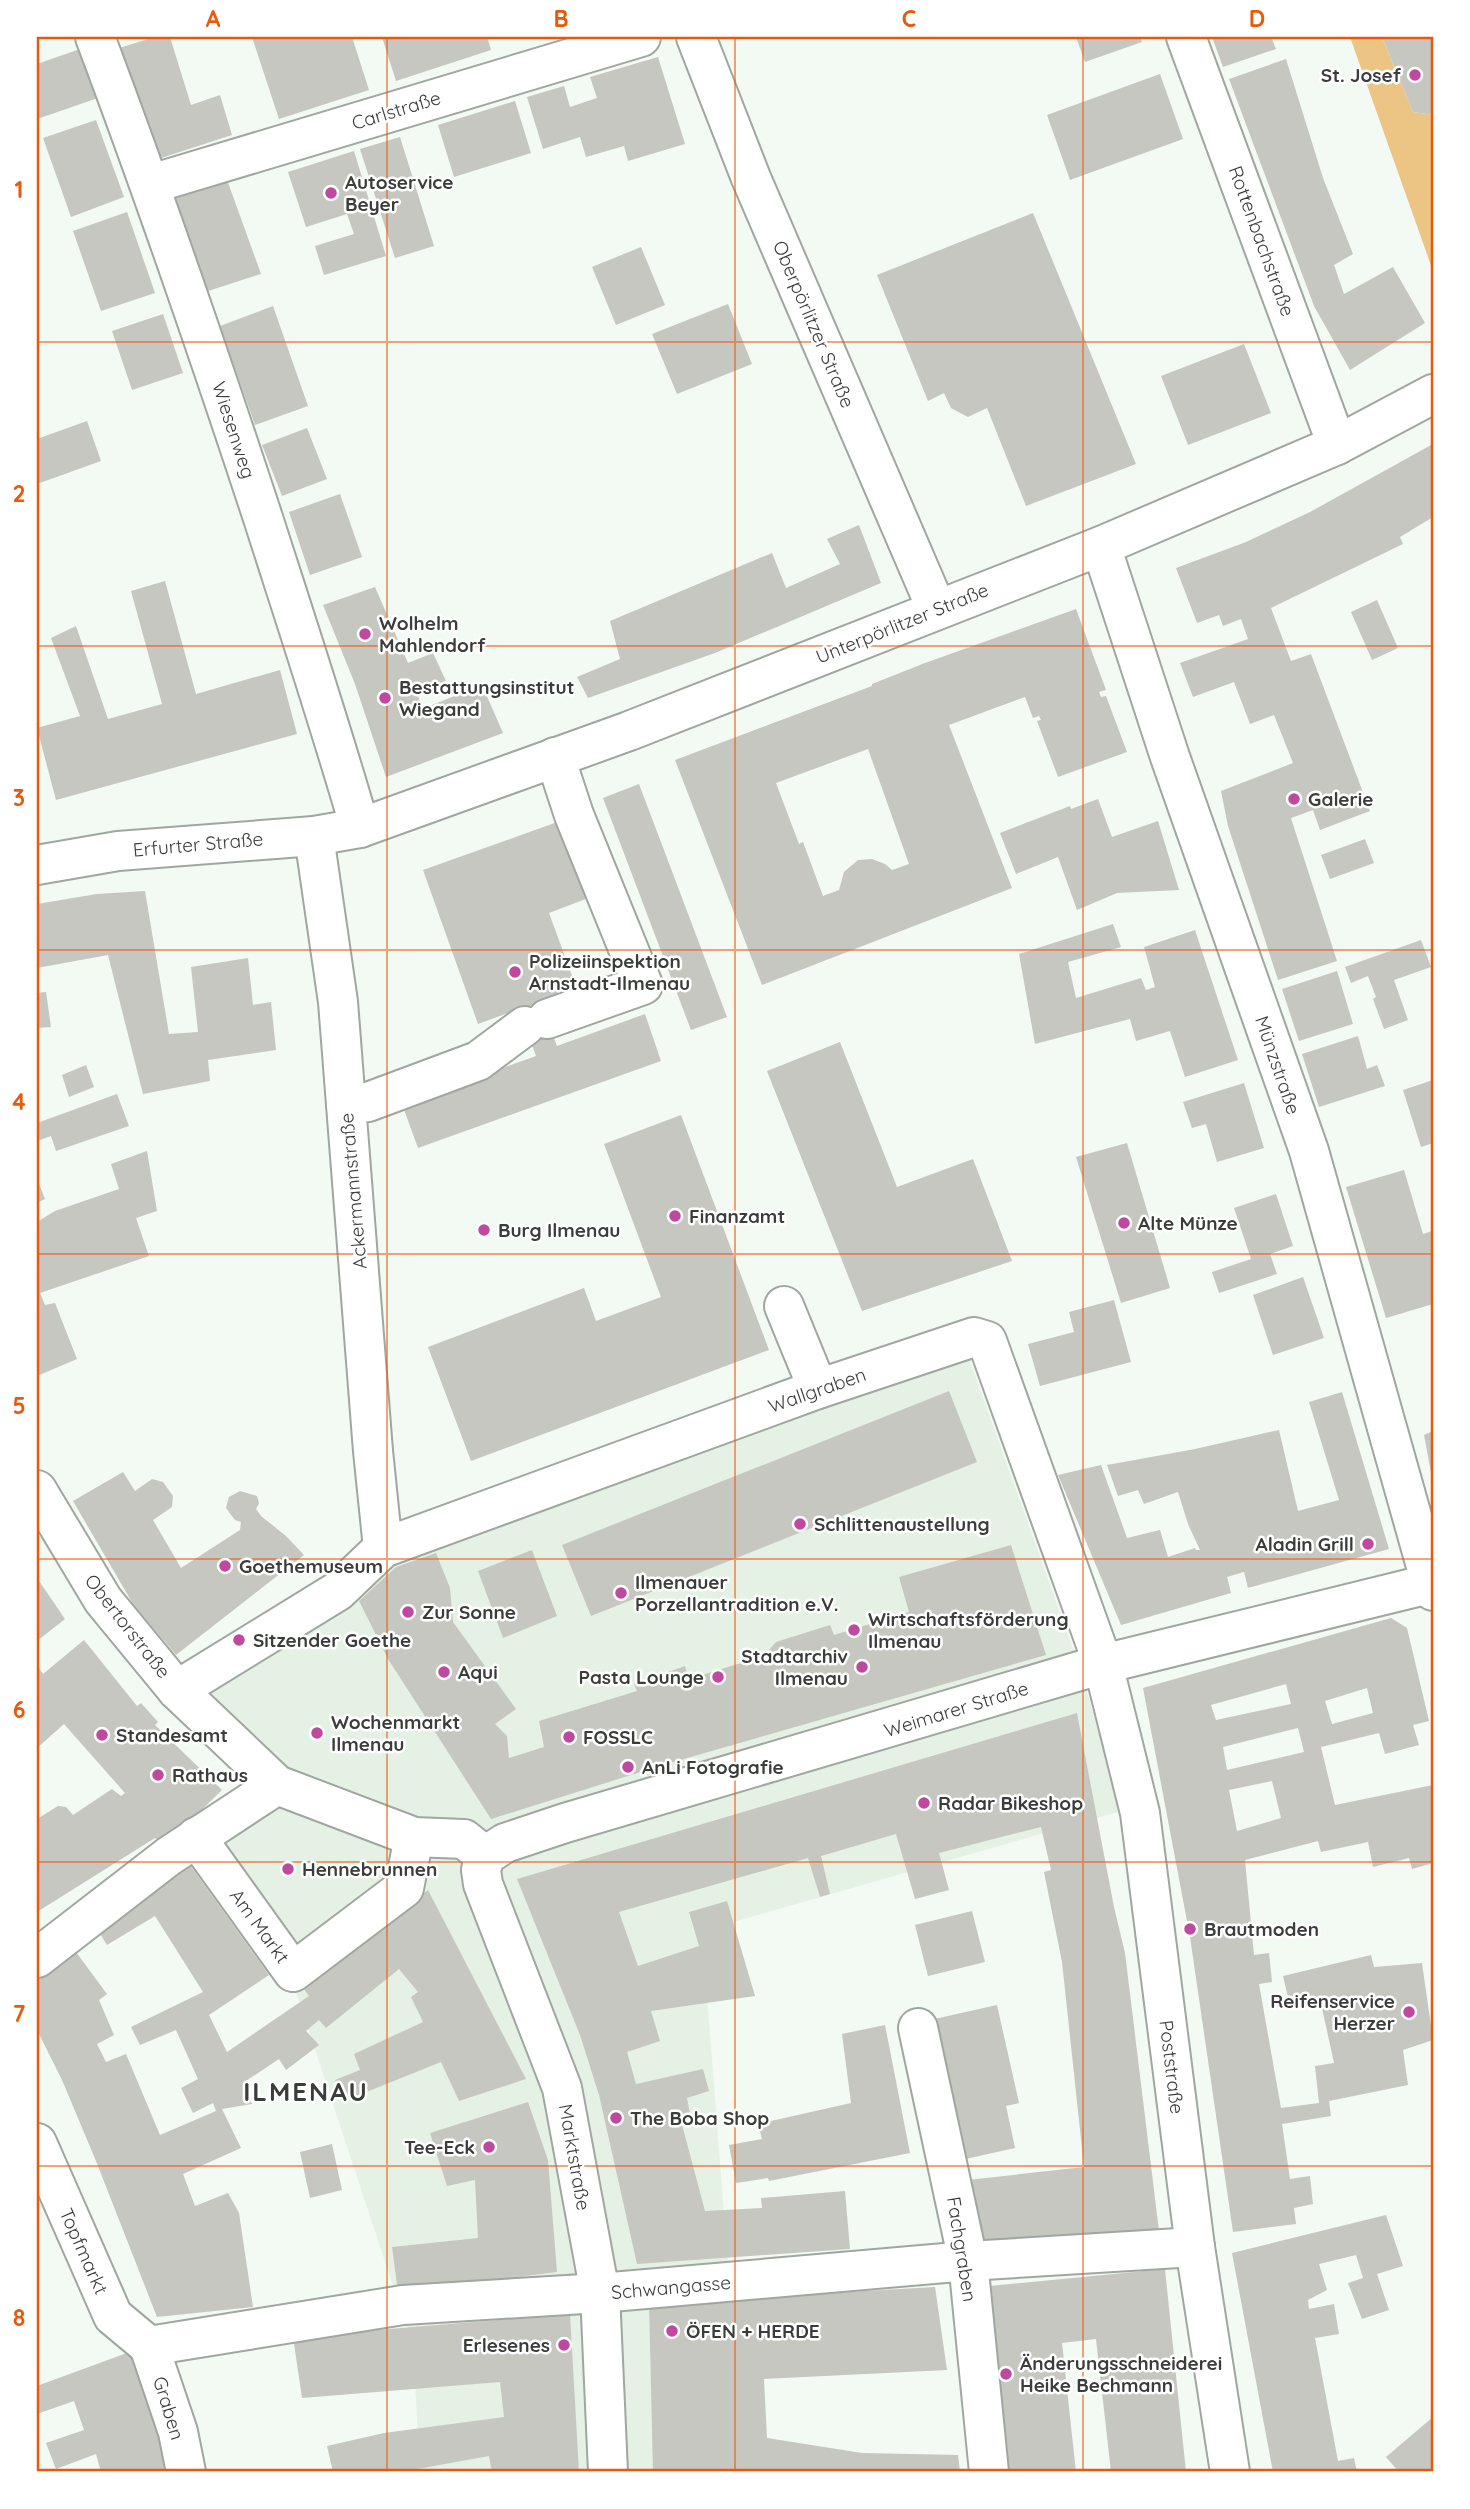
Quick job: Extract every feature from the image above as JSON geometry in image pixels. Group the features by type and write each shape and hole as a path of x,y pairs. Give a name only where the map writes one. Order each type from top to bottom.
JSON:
{"street":[{"name":"Wiesenweg","path":"95,37 151,184 328,720 360,828"},
{"name":"Carlstraße","path":"151,184 640,37"},
{"name":"Oberpörlitzer Straße","path":"696,37 751,178 937,610"},
{"name":"Rottenbachstraße","path":"1186,37 1337,444"},
{"name":"Unterpörlitzer Straße","path":"360,828 629,731 1101,546 1337,444 1433,394"},
{"name":"Münzstraße","path":"1101,546 1170,757 1308,1151 1433,1586"},
{"path":"346,1104 368,1102 478,1060 536,1023 643,985 574,815 555,757"},
{"name":"Erfurter Straße","path":"37,865 118,851 314,836 360,828"},
{"name":"Ackermannstraße","path":"314,836 338,1002 383,1548"},
{"path":"784,1306 818,1389"},
{"name":"Wallgraben","path":"177,1690 338,1591 383,1548 818,1389 974,1337 987,1341 1102,1664"},
{"name":"Obertorstraße","path":"37,1490 103,1600 177,1690"},
{"name":"Weimarer Straße","path":"485,1856 505,1843 565,1823 1102,1664 1433,1586"},
{"name":"Poststraße","path":"1102,1664 1140,1813 1195,2247 1230,2472"},
{"path":"177,1690 277,1786 414,1837 464,1839 485,1856"},
{"path":"37,1958 196,1837 277,1786"},
{"name":"Am Markt","path":"196,1837 293,1972 404,1888 414,1837"},
{"name":"Marktstraße","path":"485,1856 481,1870 483,1884 562,2088 600,2293 608,2472"},
{"name":"Fachgraben","path":"918,2028 968,2261 989,2472"},
{"name":"Topfmarkt","path":"37,2143 113,2316 149,2346"},
{"name":"Schwangasse","path":"149,2346 403,2305 600,2293 968,2261 1195,2247"},
{"name":"Graben","path":"149,2346 178,2432 186,2472"}],"shaded area":[{"path":"1350,37 1382,37 1413,112 1433,115 1433,271"},
{"path":"967,1353 1081,1671 1121,1811 702,1931 744,2472 420,2472 413,2346 293,1983 180,1839 247,1786 161,1680 325,1575 344,1598 393,1555"}],"building":[{"path":"155,37 170,37 191,105 220,95 232,135 152,161 116,49"},
{"path":"252,37 352,37 369,90 279,119"},
{"path":"382,37 487,37 491,50 396,81"},
{"path":"1076,37 1140,37 1142,42 1085,62"},
{"path":"1212,37 1271,37 1276,49 1223,67"},
{"name":"St. Josef","path":"1382,37 1433,37 1433,115 1413,112"},
{"path":"80,49 98,98 37,119 37,64"},
{"path":"658,57 685,144 628,161 624,146 586,157 580,137 543,149 527,97 564,86 570,107 597,98 590,77"},
{"path":"1286,59 1323,178 1353,254 1334,265 1344,294 1393,267 1425,323 1350,370 1314,306 1229,79"},
{"path":"1160,74 1183,139 1070,180 1047,115"},
{"path":"515,101 531,153 454,177 438,125"},
{"path":"96,120 124,197 71,217 43,138"},
{"path":"400,137 434,246 395,258 360,149"},
{"name":"Autoservice Beyer","path":"354,151 386,256 324,275 315,246 354,234 347,214 306,227 288,172"},
{"path":"226,177 261,274 205,292 172,195"},
{"path":"127,212 155,293 101,311 73,231"},
{"path":"1033,213 1136,464 1026,506 987,408 968,417 951,408 944,393 928,401 877,275"},
{"path":"641,247 665,305 616,325 592,267"},
{"path":"728,304 752,364 677,394 652,334"},
{"path":"273,306 308,406 255,425 220,326"},
{"path":"163,314 183,373 132,390 112,331"},
{"path":"1244,344 1271,413 1188,445 1161,376"},
{"path":"87,421 101,461 37,484 37,439"},
{"path":"307,428 327,479 282,496 262,445"},
{"path":"1433,444 1433,517 1400,537 1403,544 1271,608 1291,661 1311,654 1370,811 1320,830 1313,810 1291,818 1337,961 1278,980 1228,826 1221,791 1293,763 1274,715 1250,724 1234,682 1193,697 1180,663 1248,639 1241,619 1223,626 1219,615 1197,623 1176,568 1246,542 1310,512"},
{"path":"340,494 362,557 310,575 289,512"},
{"path":"859,525 881,583 715,653 588,698 577,677 620,659 610,621 772,553 786,588 840,564 827,539"},
{"path":"165,581 196,694 280,670 297,734 56,800 37,728 80,716 51,638 76,626 108,719 162,704 131,591"},
{"path":"375,587 408,663 433,653 446,681 417,692 422,709 482,685 503,733 386,777 355,684 323,605"},
{"path":"1377,600 1398,648 1372,660 1351,612"},
{"path":"1076,609 1106,690 1099,692 1101,697 1106,696 1127,752 1058,777 1037,721 1041,720 1039,716 1033,718 1025,697 949,725 1012,888 762,985 675,760 872,686 925,663","holes":["868,749 909,864 892,870 872,859 858,860 844,872 839,890 823,896 803,842 799,844 776,783"]},
{"path":"639,784 727,1017 691,1030 603,798"},
{"path":"1098,799 1112,837 1158,821 1179,890 1117,893 1077,910 1058,857 1016,874 1000,833 1070,806 1071,809"},
{"name":"Polizeiinspektion Arnstadt-Ilmenau","path":"563,820 591,897 549,913 578,992 541,1005 557,1046 645,1014 661,1061 418,1148 402,1104 536,1056 519,1009 478,1024 423,870"},
{"path":"1365,839 1374,863 1330,879 1321,855"},
{"path":"145,891 169,1034 198,1032 191,967 248,958 253,1005 271,1002 276,1050 208,1060 210,1081 143,1094 108,955 37,968 37,904 97,894"},
{"path":"1113,924 1121,947 1068,962 1076,998 1141,978 1146,990 1155,987 1144,947 1195,930 1238,1060 1185,1077 1170,1031 1136,1041 1130,1019 1035,1044 1019,954"},
{"path":"1421,940 1431,967 1394,980 1408,1020 1384,1029 1368,976 1351,983 1345,967"},
{"path":"1337,971 1353,1024 1299,1041 1282,989"},
{"path":"46,992 51,1027 37,1028 37,993"},
{"path":"1358,1036 1367,1069 1377,1065 1385,1086 1319,1107 1302,1054"},
{"path":"840,1042 897,1187 973,1159 1012,1261 862,1311 767,1071"},
{"path":"86,1065 94,1087 69,1097 62,1075"},
{"path":"1433,1080 1433,1143 1421,1147 1403,1090"},
{"path":"1244,1083 1264,1148 1217,1162 1206,1124 1192,1128 1183,1102"},
{"path":"117,1094 129,1126 56,1151 51,1136 37,1141 37,1123"},
{"name":"Finanzamt","path":"681,1115 769,1350 471,1461 428,1347 584,1288 596,1321 661,1297 604,1144"},
{"name":"Alte Münze","path":"1127,1143 1170,1288 1121,1303 1076,1157"},
{"path":"147,1151 157,1211 136,1218 149,1256 40,1293 45,1305 55,1303 77,1359 37,1376 37,1222 55,1211 119,1189 111,1164"},
{"path":"1404,1170 1423,1234 1432,1231 1433,1304 1386,1318 1346,1187"},
{"path":"37,1179 45,1199 37,1203"},
{"path":"1276,1194 1293,1246 1270,1254 1277,1274 1219,1293 1212,1272 1251,1259 1234,1208"},
{"path":"1303,1277 1324,1338 1273,1355 1253,1295"},
{"path":"1114,1300 1131,1362 1040,1386 1028,1344 1074,1332 1069,1312"},
{"path":"949,1391 977,1462 591,1616 562,1545"},
{"path":"1342,1392 1389,1549 1248,1588 1244,1572 1227,1577 1231,1593 1121,1625 1058,1475 1101,1465 1127,1538 1160,1530 1168,1557 1195,1548 1200,1550 1178,1492 1144,1504 1138,1490 1118,1496 1107,1465 1279,1430 1298,1511 1339,1500 1309,1402"},
{"path":"1433,1431 1433,1478 1432,1478 1424,1435"},
{"path":"123,1472 135,1491 152,1479 163,1482 173,1496 172,1507 153,1520 181,1568 240,1530 241,1522 235,1520 226,1508 229,1497 240,1491 257,1496 259,1503 256,1509 261,1516 304,1555 176,1655 133,1604 73,1501"},
{"path":"1011,1545 1046,1655 663,1765 491,1819 388,1659 359,1601 396,1567 436,1553 450,1588 453,1622 516,1709 495,1724 507,1736 509,1758 544,1747 539,1721 637,1691 634,1684 685,1666 689,1679 764,1656 776,1642 830,1625 834,1635 909,1612 899,1577"},
{"path":"532,1550 557,1616 503,1638 478,1571"},
{"path":"37,1578 65,1619 37,1641"},
{"path":"1391,1618 1407,1628 1429,1721 1413,1725 1419,1745 1385,1754 1379,1733 1321,1747 1335,1805 1433,1785 1433,1863 1412,1869 1409,1858 1373,1867 1368,1842 1321,1852 1318,1841 1245,1860 1254,1955 1269,1953 1272,1982 1259,1984 1281,2108 1319,2103 1315,2066 1334,2063 1320,1999 1290,2006 1283,1976 1371,1955 1374,1967 1422,1963 1433,2040 1403,2050 1408,2085 1329,2101 1331,2116 1282,2124 1290,2179 1310,2176 1313,2204 1294,2208 1296,2224 1233,2232 1190,1937 1143,1688","holes":["1286,1684 1291,1704 1216,1720 1211,1705","1367,1688 1373,1713 1332,1724 1325,1701","1298,1728 1304,1752 1227,1770 1223,1747","1272,1781 1281,1818 1237,1831 1229,1790"]},
{"name":"Rathaus","path":"84,1640 137,1706 141,1703 158,1722 155,1725 222,1790 165,1846 155,1838 37,1912 37,1819 58,1806 66,1807 73,1815 112,1789 121,1796 125,1793 64,1724 37,1748 37,1665 43,1674"},
{"path":"1077,1713 1125,1953 1159,2231 975,2249 968,2180 1084,2167 1062,1962 1044,1872 1051,1870 1041,1827 939,1853 949,1890 915,1899 896,1834 821,1856 830,1894 820,1897 808,1858 619,1912 638,1966 699,1946 689,1912 727,1901 755,1996 651,2011 660,2041 627,2052 636,2084 703,2069 709,2091 687,2098 691,2119 681,2121 705,2211 762,2208 761,2198 845,2191 850,2249 637,2264 599,2095 580,2035 517,1879"},
{"path":"185,1858 269,1975 209,2015 227,2052 309,1996 301,1985 428,1890 526,2079 459,2101 441,2062 344,2101 335,2080 360,2070 354,2054 423,2022 411,1997 418,1992 399,1969 326,2028 319,2020 306,2031 319,2045 286,2070 279,2059 243,2083 252,2104 222,2109 241,2148 183,2174 195,2206 228,2193 239,2213 253,2307 157,2317 96,2161 62,2080 37,2030 37,1978 73,1948 107,1994 99,2000 114,2035 97,2044 106,2062 126,2054 160,2135 216,2111 213,2103 193,2113 181,2088 198,2079 176,2030 140,2045 131,2027 203,1992 155,1916 107,1945 94,1924"},
{"path":"972,1911 985,1962 928,1976 915,1925"},
{"path":"997,2005 1019,2103 1006,2106 1015,2148 961,2160 930,2020"},
{"path":"885,2025 910,2153 769,2181 768,2178 736,2183 729,2145 762,2139 758,2124 851,2103 842,2034"},
{"path":"528,2102 548,2160 557,2272 398,2292 392,2247 478,2238 475,2180 447,2186 430,2133"},
{"path":"332,2144 342,2190 310,2198 300,2152"},
{"path":"1386,2215 1403,2266 1377,2274 1389,2310 1362,2319 1348,2283 1363,2278 1356,2255 1319,2264 1327,2290 1308,2300 1309,2309 1334,2304 1339,2334 1315,2338 1338,2461 1354,2458 1357,2472 1273,2472 1232,2253"},
{"path":"1165,2269 1186,2472 1111,2472 1096,2339 1062,2343 1076,2472 1008,2472 989,2286"},
{"path":"935,2287 947,2370 764,2379 767,2438 862,2453 958,2455 960,2472 653,2472 649,2303"},
{"path":"570,2314 579,2472 492,2472 489,2456 401,2472 333,2472 327,2446 384,2433 504,2417 500,2382 302,2398 293,2337"},
{"path":"135,2350 168,2472 101,2472 96,2454 56,2469 46,2443 84,2430 74,2401 37,2414 37,2386"},
{"path":"1433,2417 1433,2472 1399,2472 1386,2457"}],"place":[{"name":"St. Josef","path":"1415,75"},
{"name":"Autoservice Beyer","path":"331,193"},
{"name":"Wolhelm Mahlendorf","path":"365,634"},
{"name":"Bestattungsinstitut Wiegand","path":"385,698"},
{"name":"Galerie","path":"1294,799"},
{"name":"Polizeiinspektion Arnstadt-Ilmenau","path":"515,972"},
{"name":"Finanzamt","path":"675,1216"},
{"name":"Alte Münze","path":"1124,1223"},
{"name":"Burg Ilmenau","path":"484,1230"},
{"name":"Schlittenaustellung","path":"800,1524"},
{"name":"Aladin Grill","path":"1368,1544"},
{"name":"Goethemuseum","path":"225,1566"},
{"name":"Ilmenauer Porzellantradition e.V.","path":"621,1593"},
{"name":"Zur Sonne","path":"408,1612"},
{"name":"Wirtschaftsförderung Ilmenau","path":"854,1630"},
{"name":"Sitzender Goethe","path":"239,1640"},
{"name":"Stadtarchiv Ilmenau","path":"862,1667"},
{"name":"Aqui","path":"444,1672"},
{"name":"Pasta Lounge","path":"718,1677"},
{"name":"Wochenmarkt Ilmenau","path":"317,1733"},
{"name":"Standesamt","path":"102,1735"},
{"name":"FOSSLC","path":"569,1737"},
{"name":"AnLi Fotografie","path":"628,1767"},
{"name":"Rathaus","path":"158,1775"},
{"name":"Radar Bikeshop","path":"924,1803"},
{"name":"Hennebrunnen","path":"288,1869"},
{"name":"Brautmoden","path":"1190,1929"},
{"name":"Reifenservice Herzer","path":"1409,2012"},
{"name":"The Boba Shop","path":"616,2118"},
{"name":"Tee-Eck","path":"489,2147"},
{"name":"ÖFEN + HERDE","path":"672,2331"},
{"name":"Erlesenes","path":"564,2345"},
{"name":"Änderungsschneiderei Heike Bechmann","path":"1006,2374"}],"district":[{"name":"ILMENAU","path":"306,2091"}]}
